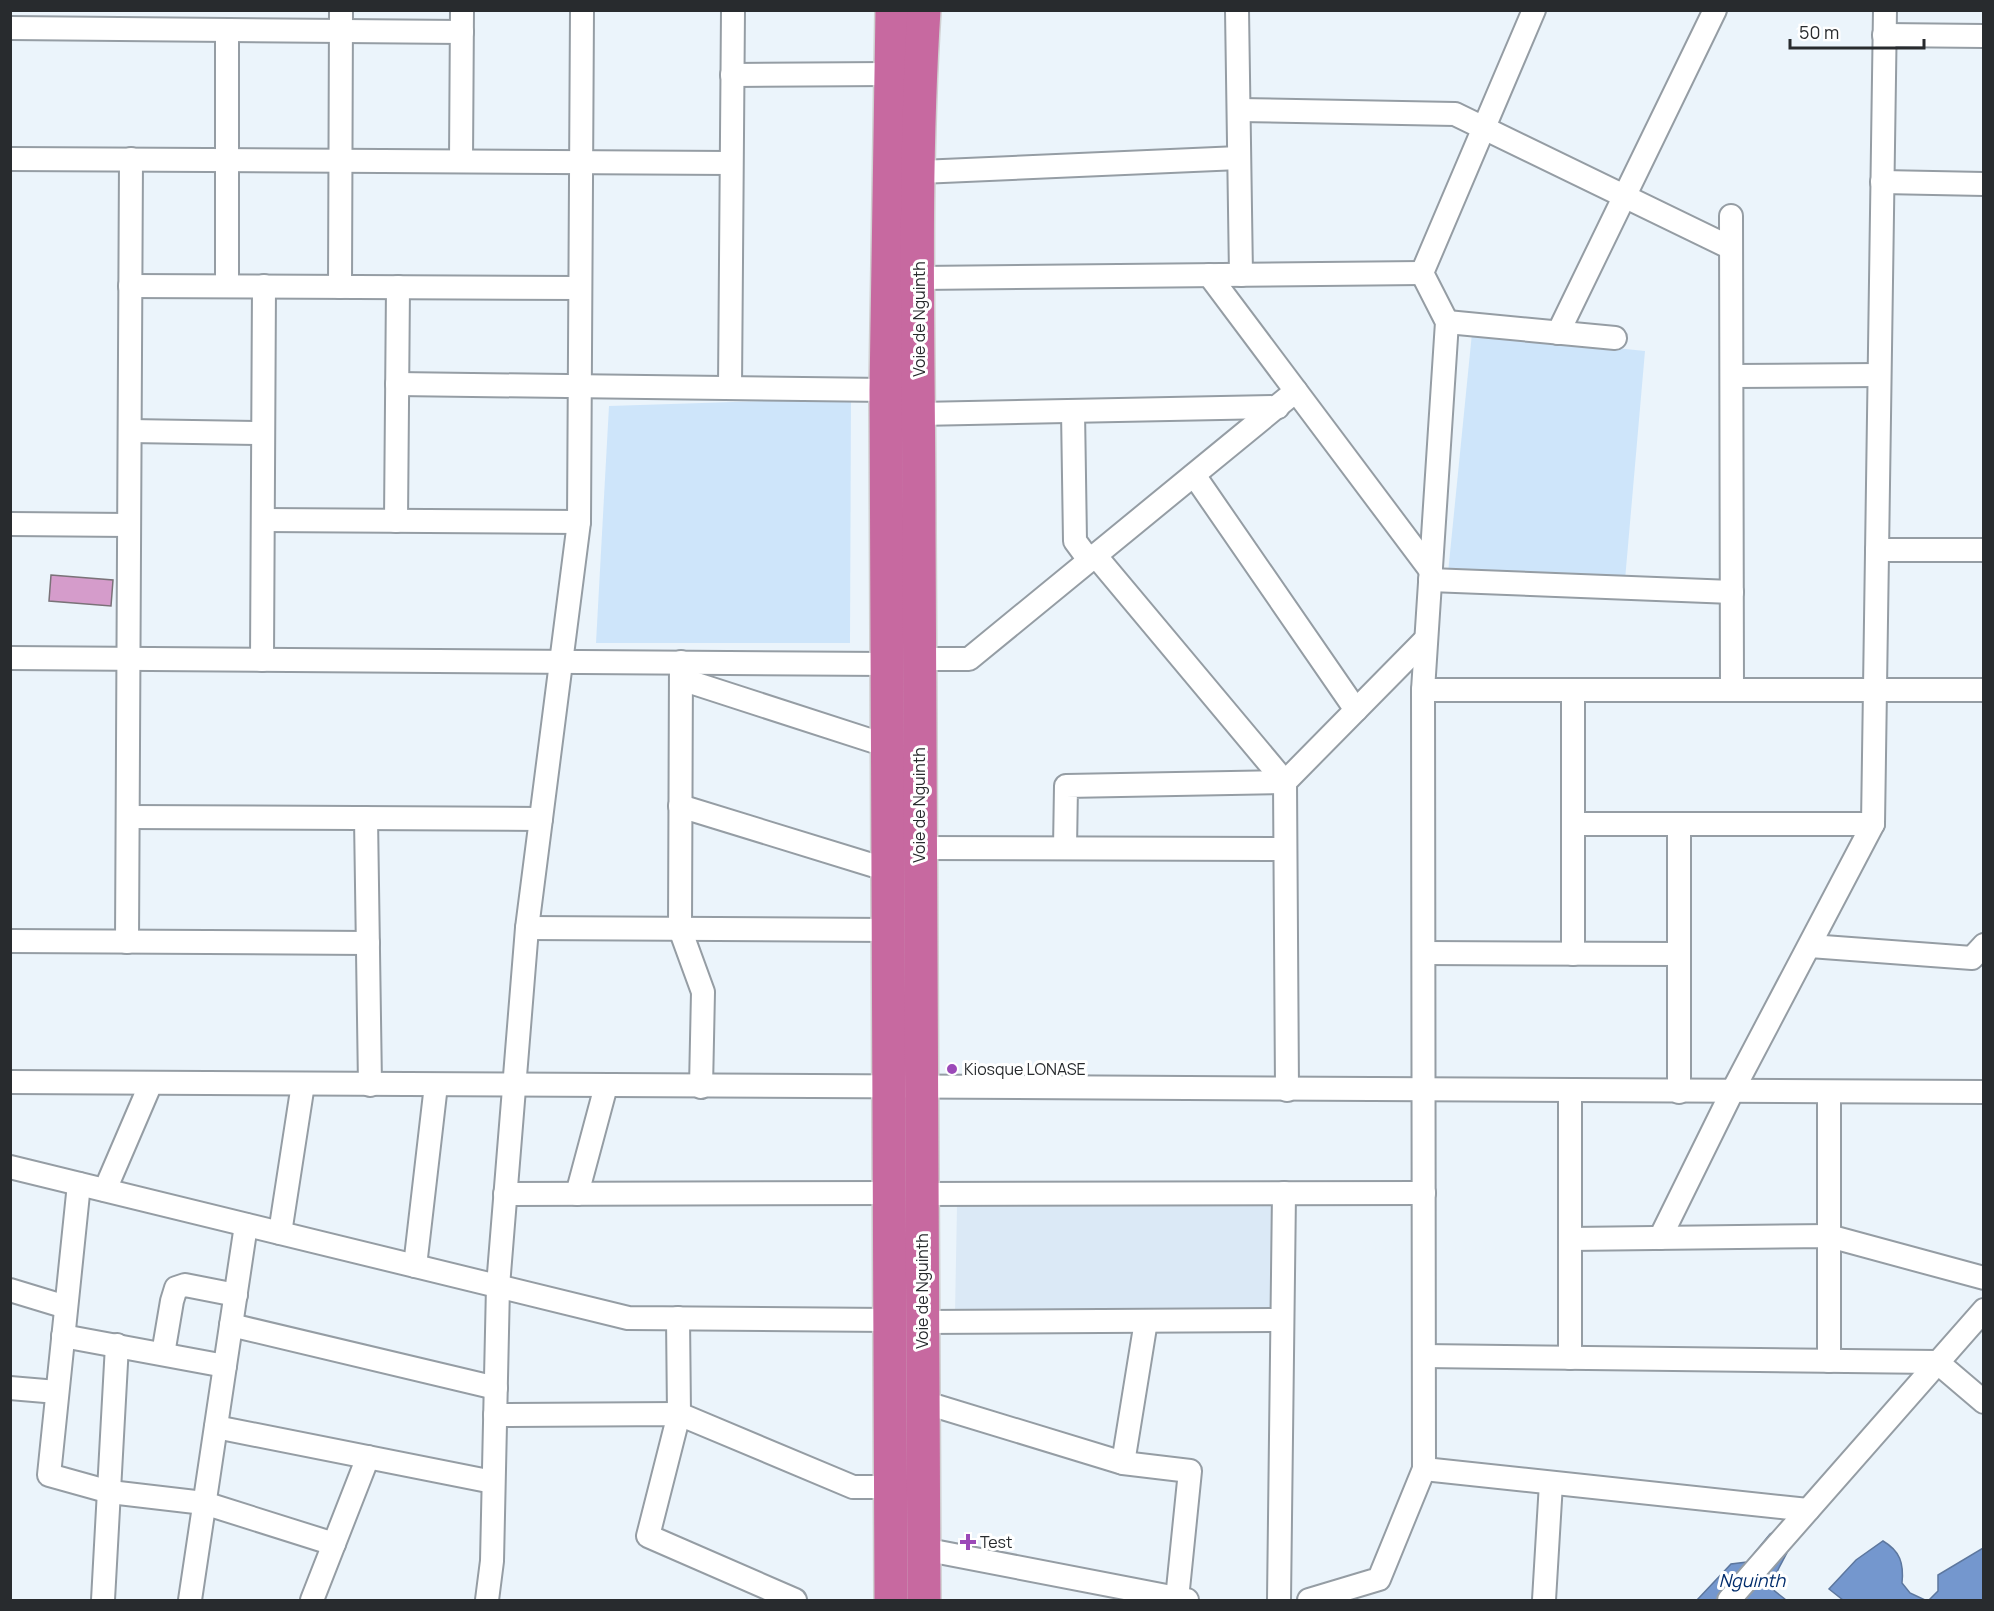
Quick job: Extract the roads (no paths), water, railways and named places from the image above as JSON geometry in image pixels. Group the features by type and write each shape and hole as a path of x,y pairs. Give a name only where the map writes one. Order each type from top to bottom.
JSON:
{"highway":[{"name":"Voie de Nguinth","path":"892,10 886,390 903,661 918,848 922,1088 924,1600"},
{"name":"Voie de Nguinth","path":"891,1600 888,746 903,661 919,414 920,172 924,10"}],"street":[{"path":"487,1600 492,1562 498,1286 527,928 579,522 582,10"},
{"path":"730,387 733,10"},
{"path":"1237,10 1240,275"},
{"path":"1422,273 1534,10"},
{"path":"1558,333 1715,10"},
{"path":"1660,1238 1732,1092 1873,824 1885,10"},
{"path":"10,28 226,30 341,21 462,21 461,161"},
{"path":"340,287 341,21"},
{"path":"226,30 227,286"},
{"path":"1884,34 1983,36"},
{"path":"732,75 890,74"},
{"path":"1239,110 1455,114 1731,248"},
{"path":"920,172 1239,158"},
{"path":"10,159 731,163"},
{"path":"127,942 131,159"},
{"path":"1882,182 1983,183"},
{"path":"1731,216 1732,690"},
{"path":"919,278 1422,273"},
{"path":"1309,1600 1379,1579 1424,1470 1423,690 1447,322 1422,273"},
{"path":"1209,275 1431,576"},
{"path":"130,285 580,288"},
{"path":"262,660 264,286"},
{"path":"396,521 398,287"},
{"path":"1447,322 1615,338"},
{"path":"1732,376 1879,375"},
{"path":"397,384 886,390"},
{"path":"10,658 562,662 681,671 969,659 1296,391"},
{"path":"919,414 1278,407"},
{"path":"1072,411 1075,541 1285,782 1287,1090"},
{"path":"130,431 263,433"},
{"path":"1194,475 1356,710"},
{"path":"263,520 579,522"},
{"path":"10,524 129,525"},
{"path":"1877,550 1983,550"},
{"path":"1431,576 1732,592"},
{"path":"1065,848 1066,786 1285,782 1426,639"},
{"path":"681,671 888,746"},
{"path":"681,671 680,929 703,992 701,1086"},
{"path":"1423,690 1983,690"},
{"path":"1573,690 1573,954"},
{"path":"680,806 888,870"},
{"path":"128,817 541,819"},
{"path":"366,818 370,1084"},
{"path":"1573,824 1873,824"},
{"path":"1679,824 1679,1092"},
{"path":"918,848 1285,849"},
{"path":"527,928 888,930"},
{"path":"10,941 368,943"},
{"path":"1810,946 1972,958 1983,945"},
{"path":"1424,953 1679,954"},
{"path":"10,1082 1732,1092 1979,1098"},
{"path":"105,1190 151,1083"},
{"path":"280,1233 303,1084"},
{"path":"415,1266 436,1085"},
{"path":"577,1194 606,1086"},
{"path":"1570,1091 1570,1358"},
{"path":"1829,1093 1829,1361"},
{"path":"10,1167 628,1318 889,1320"},
{"path":"79,1184 49,1475 110,1492 204,1503 334,1544"},
{"path":"506,1194 889,1193"},
{"path":"1279,1600 1284,1193"},
{"path":"922,1194 1424,1193"},
{"path":"190,1600 246,1225"},
{"path":"1570,1239 1829,1236 1983,1278"},
{"path":"163,1354 171,1301 176,1288 185,1285 236,1295"},
{"path":"10,1290 66,1307"},
{"path":"1729,1600 1983,1310"},
{"path":"678,1318 679,1414 648,1536 795,1600"},
{"path":"922,1322 1282,1320"},
{"path":"1123,1463 1146,1321"},
{"path":"231,1326 496,1388"},
{"path":"63,1336 225,1366"},
{"path":"103,1600 117,1345"},
{"path":"1424,1356 1937,1362 1983,1402"},
{"path":"10,1388 57,1392"},
{"path":"923,1402 1123,1463 1190,1471 1182,1600 923,1549"},
{"path":"495,1415 679,1414 853,1487 890,1487"},
{"path":"216,1428 493,1482"},
{"path":"312,1600 368,1457"},
{"path":"1424,1470 1808,1510"},
{"path":"1544,1600 1551,1483"}],"water":[{"name":"Nguinth","path":"1787,1524 1794,1531 1792,1539 1771,1588 1786,1600 1697,1600 1731,1564 1747,1562 1770,1534"},
{"name":"Nguinth","path":"1883,1541 1900,1558 1902,1583 1910,1593 1925,1600 1843,1600 1829,1589 1856,1560"},
{"path":"1983,1548 1983,1600 1929,1600 1938,1591 1938,1575"}],"place":[{"name":"Kiosque LONASE","path":"952,1069"},
{"name":"Test","path":"968,1542"}]}
